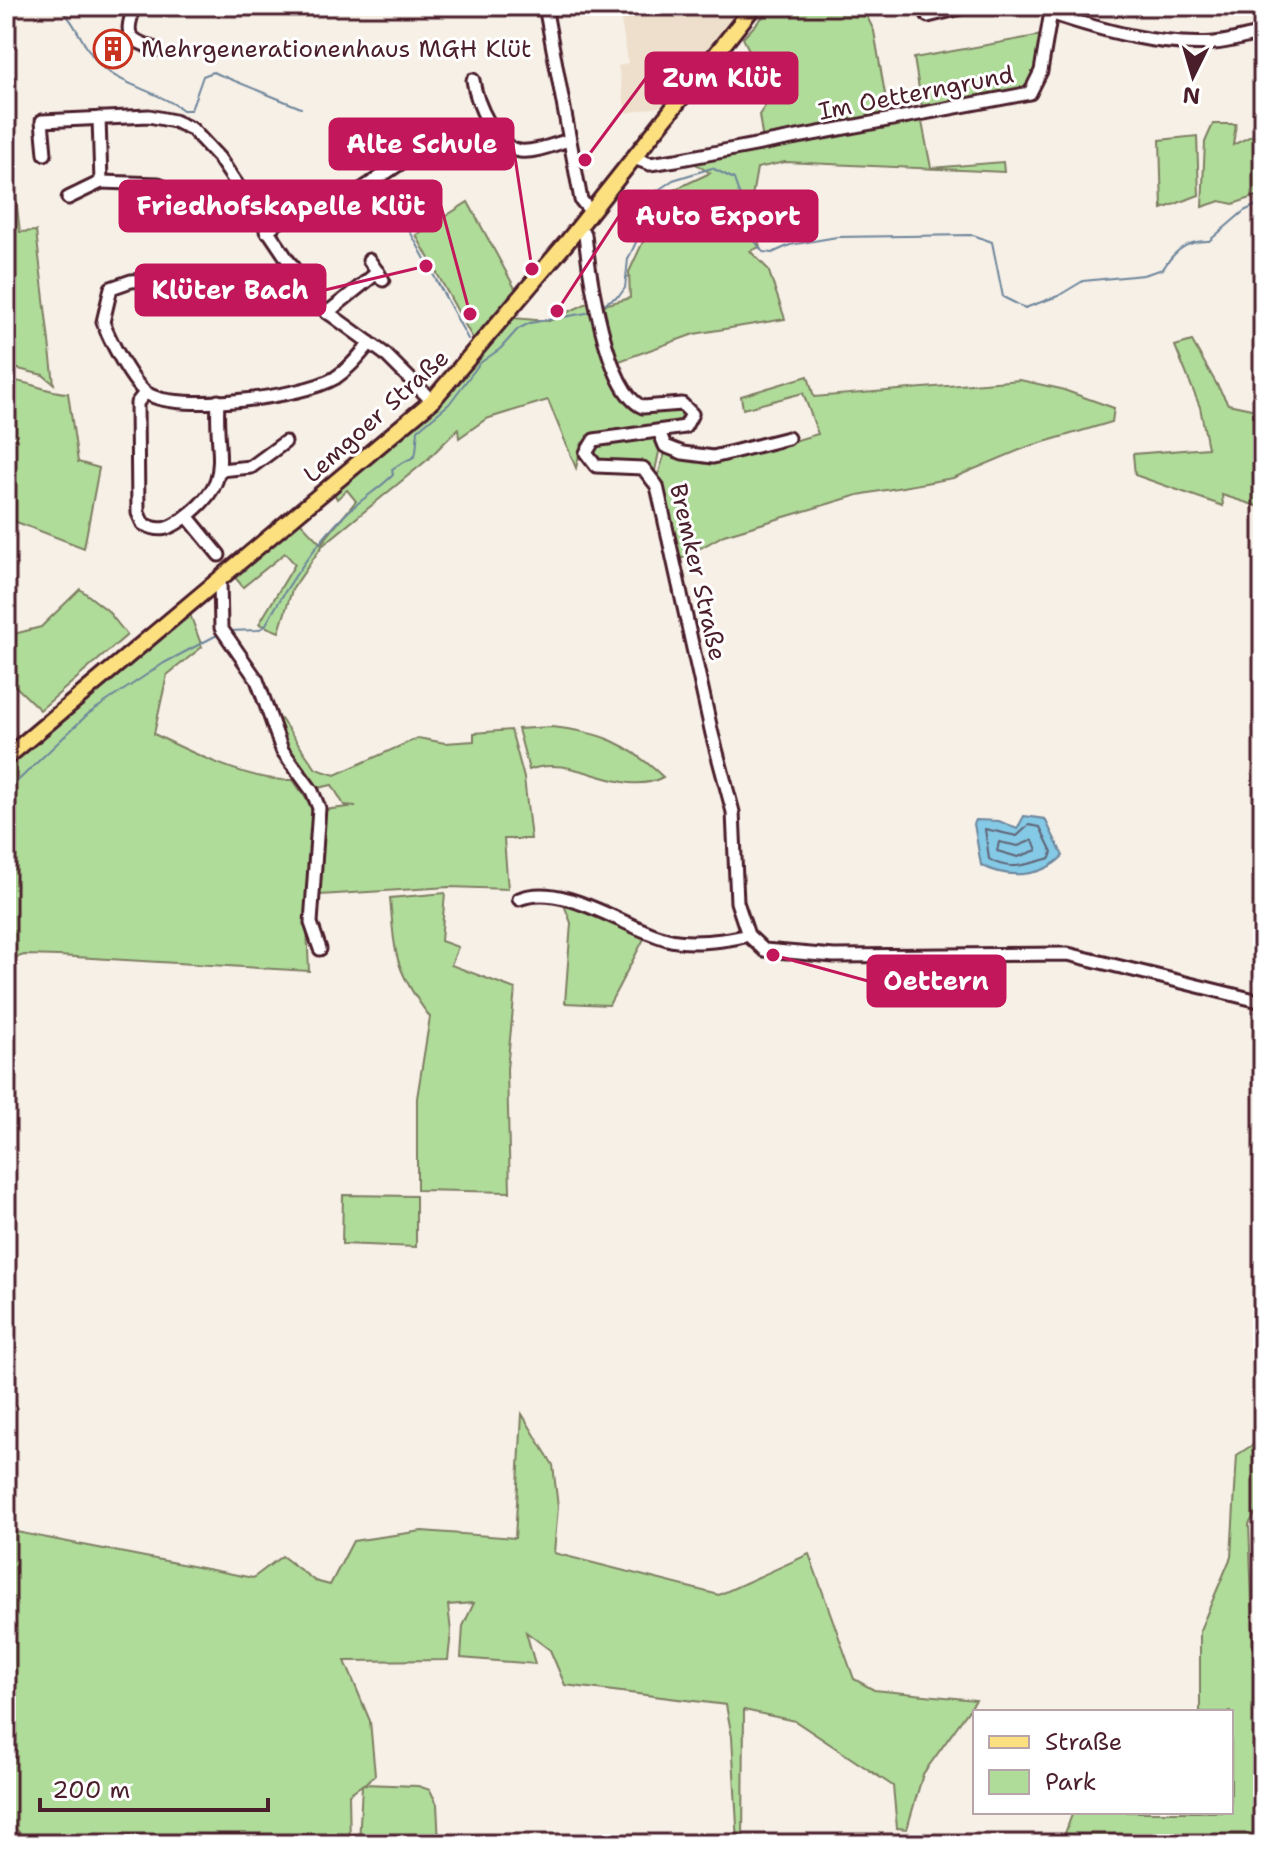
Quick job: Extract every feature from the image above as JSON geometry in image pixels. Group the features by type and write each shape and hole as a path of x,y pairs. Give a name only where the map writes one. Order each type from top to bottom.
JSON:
{"main road":[{"name":"Lemgoer Straße","path":"6,758 432,401 591,212 754,6"}],"street":[{"path":"135,6 127,23 128,32 137,41 156,49"},
{"path":"545,6 581,200 591,212"},
{"path":"924,6 928,16 969,6"},
{"path":"1051,9 1088,25 1163,41 1215,43 1263,33"},
{"name":"Im Oetterngrund","path":"634,158 650,164 676,160 1030,93 1041,71 1051,9"},
{"path":"473,80 483,113 508,146 527,151 569,140"},
{"path":"45,154 42,121 149,116 174,121 203,138 327,313 370,343 432,401"},
{"path":"99,118 101,182"},
{"path":"266,231 287,216 350,197 425,147"},
{"path":"68,198 101,182 159,184"},
{"name":"Bremker Straße","path":"577,228 585,235 598,306 616,376 629,399 643,407 682,404 692,411 687,425 594,440 586,453 596,466 643,468 657,486 712,734 733,812 732,871 737,902 748,935"},
{"path":"327,313 380,276 369,260"},
{"path":"291,264 255,284 240,286 174,278 131,281 111,288 103,322 145,393 170,401 218,401 293,393 325,383 346,370 370,343"},
{"path":"145,393 137,403 139,519 151,527 164,530 187,516 214,491 220,470 218,401"},
{"path":"659,431 665,446 706,456 788,438"},
{"path":"220,470 251,467 282,444 289,458"},
{"path":"187,516 219,555"},
{"path":"220,580 221,628 257,680 289,762 316,800 311,923 320,949"},
{"path":"519,899 536,896 562,899 667,939 748,935 764,950 777,953 1068,954 1263,1002"}],"shaded area":[{"path":"644,6 746,6 668,105 626,113 618,66 628,63 620,14"}],"green space":[{"path":"773,6 862,6 874,31 889,117 763,141 759,115 765,106 760,73 743,38"},
{"path":"1042,35 1038,70 1025,91 930,110 929,106 922,107 914,58"},
{"path":"921,117 931,168 1003,162 1004,172 785,162 757,168 750,208 760,247 750,251 768,269 785,319 694,334 614,363 604,305 630,298 629,272 665,194 710,173 691,161"},
{"path":"7,122 20,232 36,231 54,384 43,375 6,366"},
{"path":"1213,124 1236,124 1233,145 1263,130 1263,194 1233,204 1220,201 1202,207 1205,142"},
{"path":"1197,136 1199,195 1162,209 1160,140"},
{"path":"468,202 517,292 473,339 416,235"},
{"path":"594,300 605,364 619,394 629,405 642,412 681,407 686,419 680,424 597,435 582,443 576,468 548,400 486,419 459,438 458,429 426,461 322,546 292,590 279,632 259,624 295,564 285,553 243,587 233,575 299,521 321,544 356,501 347,490 337,499 334,493 455,387 513,318 549,321"},
{"path":"1192,341 1228,404 1256,410 1263,419 1263,508 1222,495 1223,506 1135,475 1133,454 1208,448 1200,407 1175,346"},
{"path":"808,376 814,397 1020,380 1061,389 1114,408 1112,422 1027,447 953,478 858,495 724,535 681,559 658,475 666,450 684,457 722,459 818,434 803,393 743,409 741,396"},
{"path":"6,380 68,393 78,462 99,468 84,548 6,518"},
{"path":"654,436 660,447 655,471 639,464 605,463 591,456 593,447 600,443"},
{"path":"80,589 107,610 127,635 40,710 6,677 6,636 41,627"},
{"path":"190,614 202,647 167,675 154,734 241,771 293,780 310,804 313,816 306,906 309,971 58,956 24,955 6,961 6,766"},
{"path":"281,719 316,769 335,775 418,738 445,743 474,741 474,733 511,730 524,778 531,839 504,839 508,889 449,887 320,895 316,890 324,810 356,806 344,805 332,785 314,789 292,767 276,722"},
{"path":"551,727 584,732 612,741 637,755 663,777 647,783 631,783 563,767 546,766 529,770 518,729"},
{"path":"445,893 441,941 458,947 451,965 515,989 507,1069 510,1192 417,1190 417,1098 430,1017 409,986 398,961 390,898"},
{"path":"563,902 646,935 609,1005 565,1003 571,923"},
{"path":"343,1195 416,1196 416,1247 342,1244"},
{"path":"522,1414 553,1465 558,1507 554,1553 719,1595 809,1554 854,1679 874,1690 976,1700 923,1774 907,1829 897,1828 893,1786 795,1721 744,1710 743,1844 738,1844 732,1737 726,1705 565,1685 550,1650 526,1632 535,1664 461,1658 463,1626 474,1603 448,1605 451,1632 448,1660 345,1661 370,1721 375,1775 364,1784 418,1786 430,1790 437,1804 439,1844 359,1844 362,1785 349,1794 350,1844 33,1844 6,1821 6,1530 253,1578 282,1556 315,1581 330,1585 353,1541 422,1531 515,1538"},
{"path":"1263,1438 1263,1502 1249,1524 1257,1731 1263,1745 1263,1844 1061,1844 1072,1814 1233,1814 1233,1710 1200,1710 1200,1630 1231,1557 1237,1455"}],"water":[{"path":"1024,816 1045,819 1063,856 1045,869 1024,874 1002,873 981,865 974,824 976,820 999,821 1017,829"}],"waterway":[{"path":"58,7 70,19 101,66 120,79 183,110 191,110 203,76 213,72 301,108"},
{"path":"600,306 620,295 625,288 628,259 655,203 657,191 673,180 712,168 734,179 745,211 743,218 750,227 748,232 763,252 772,253 790,245 837,237 973,235 992,242 1003,297 1025,308 1058,296 1083,281 1143,275 1163,269 1182,248 1194,242 1209,241 1244,211 1263,202"},
{"path":"383,192 412,235 468,339"},
{"path":"228,631 258,630 265,626 292,580 324,537 349,511 393,475 392,469 414,456 418,430 449,404 480,363 500,349 518,329 530,323 592,312"},
{"path":"6,792 88,714 164,663 219,634"}],"place":[{"name":"Mehrgenerationenhaus MGH Klüt","path":"113,49"},
{"name":"Zum Klüt","path":"585,160"},
{"name":"Klüter Bach","path":"426,266"},
{"name":"Alte Schule","path":"532,269"},
{"name":"Auto Export","path":"557,311"},
{"name":"Friedhofskapelle Klüt","path":"470,314"},
{"name":"Oettern","path":"773,955"}]}
